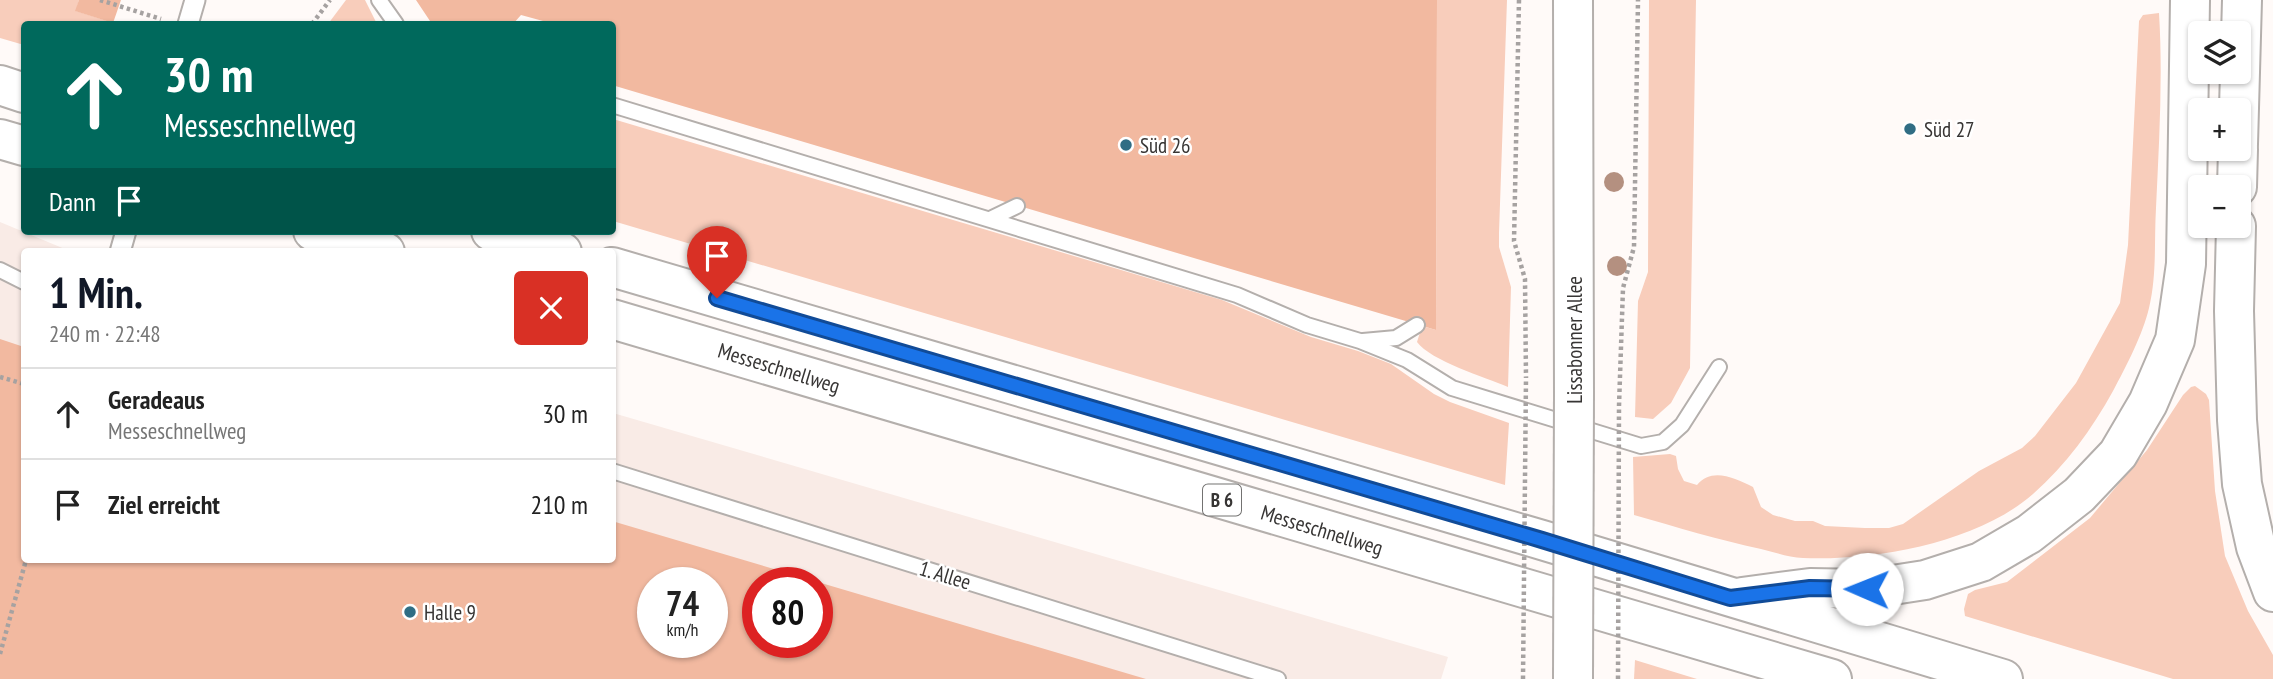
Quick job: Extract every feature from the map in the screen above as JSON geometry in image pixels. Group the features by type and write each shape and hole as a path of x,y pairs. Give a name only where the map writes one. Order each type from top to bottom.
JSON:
{"main road":[{"name":"Lissabonner Allee","path":"1573,0 1573,679"},
{"path":"1730,598 1810,588 1867,589 1925,580 1981,562 2029,534 2079,495 2118,454 2148,403 2175,340 2186,264 2190,0"},
{"path":"2239,98 2242,0"},
{"path":"0,85 21,92"},
{"path":"0,139 21,145"},
{"path":"327,235 371,248"},
{"path":"505,235 548,248"},
{"path":"2236,238 2234,311 2242,484 2256,547 2273,592"},
{"name":"B 6","path":"616,268 1542,540 2003,679"},
{"name":"Messeschnellweg","path":"616,319 1832,679"}],"street":[{"path":"189,21 195,0"}],"lane":[{"path":"379,0 394,21"},
{"path":"616,107 1237,295 1307,325 1360,341 1407,360 1452,388 1641,446 1663,442 1682,425 1719,366"},
{"path":"990,219 1017,206"},
{"path":"0,270 21,280"},
{"path":"1360,341 1396,338 1417,325"},
{"name":"1. Allee","path":"616,472 1278,679"}],"path":[{"path":"100,0 167,21"},
{"path":"314,21 330,0"},
{"path":"1519,0 1514,241 1525,279 1523,679"},
{"path":"1618,679 1619,406 1623,288 1634,247 1638,0"},
{"path":"0,377 21,383"},
{"path":"0,654 25,563"}],"shaded area":[{"path":"0,0 79,0 76,11 108,21 21,21 21,44 0,38"},
{"path":"346,0 365,0 376,21 330,21"},
{"path":"1437,0 1507,0 1499,247 1511,287 1508,387 1446,362 1417,342 1422,326 1436,330"},
{"path":"1649,0 1696,0 1690,368 1671,403 1653,419 1635,417 1638,301 1648,272"},
{"path":"2159,13 2161,62 2152,296 2134,350 2105,405 2078,446 2045,483 2010,511 1955,537 1893,552 1861,556 1792,557 1634,515 1633,457 1670,454 1676,456 1684,481 1697,485 1709,476 1716,475 1738,480 1753,487 1761,507 1773,515 1795,521 1813,521 1825,526 1889,528 1903,524 1979,471 2022,448 2035,436 2076,383 2120,303 2128,245 2139,21 2143,15"},
{"path":"616,120 1222,300 1311,337 1391,364 1450,402 1509,423 1505,485 616,222"},
{"path":"0,222 21,231 21,235 31,235 62,248 21,248 21,563 616,563 616,414 1448,657 1441,679 0,679"},
{"path":"2195,386 2206,394 2209,400 2215,491 2225,556 2248,611 2273,655 2273,679 2173,679 1965,616 1968,594 2007,582 2090,518 2147,450 2183,395"},
{"path":"1635,660 1697,679 1634,679"}],"building":[{"path":"79,0 121,0 114,21 75,11"},
{"name":"Süd 26","path":"416,0 1437,0 1436,330 616,86 616,21 543,21 521,15 516,21 430,21"},
{"name":"Halle 9","path":"0,339 21,346 21,563 616,563 616,522 767,567 742,567 742,658 833,658 833,586 1146,679 0,679"}],"place":[{"name":"Süd 27","path":"1910,129"},
{"name":"Süd 26","path":"1126,145"},
{"name":"Halle 9","path":"410,612"}],"route":[{"path":"717,298 1542,540 1730,598 1810,588 1867,589"}]}
